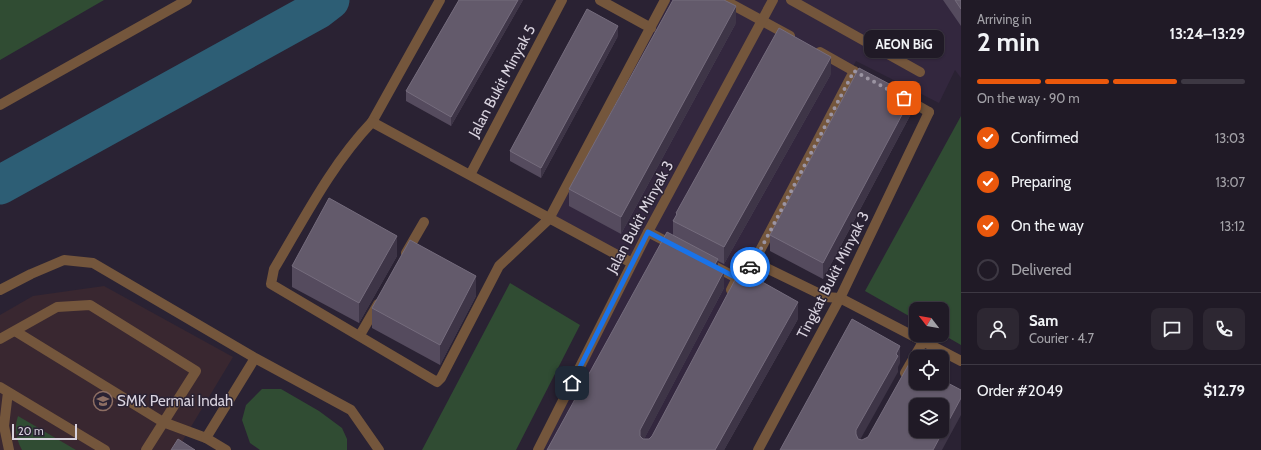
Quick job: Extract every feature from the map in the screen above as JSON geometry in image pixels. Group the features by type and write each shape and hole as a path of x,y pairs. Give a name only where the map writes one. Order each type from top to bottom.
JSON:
{"street":[{"path":"0,105 187,0"},
{"path":"440,0 372,122 352,143 334,170 274,270 271,284 360,335 437,382 441,378 500,266 549,219 665,0"},
{"name":"Jalan Bukit Minyak 5","path":"470,175 562,0"},
{"path":"600,0 650,28"},
{"path":"724,0 868,78"},
{"name":"Jalan Bukit Minyak 3","path":"538,450 648,232 773,0"},
{"path":"791,0 920,72"},
{"path":"726,299 737,278 754,262 854,71"},
{"name":"Tingkat Bukit Minyak 3","path":"758,450 840,298 929,112 895,93"},
{"path":"372,122 632,263"},
{"path":"402,262 424,222"},
{"path":"648,232 682,250"},
{"path":"0,290 30,274 64,260 93,263 255,358 351,410 379,450"},
{"path":"703,260 737,278"},
{"path":"754,262 826,297 840,298 909,332"},
{"path":"360,335 383,295"},
{"path":"0,339 57,307 90,305 196,371 146,450"},
{"path":"15,331 163,422 206,438 226,450"},
{"path":"901,381 923,342"},
{"path":"928,342 961,361"},
{"path":"206,438 255,358"},
{"path":"4,390 4,426 9,450"},
{"path":"4,390 105,450"}],"shaded area":[{"path":"667,0 961,0 961,78 955,70 939,103 856,61 647,450 538,450 632,263 549,219"},
{"name":"SMK Permai Indah","path":"104,286 233,357 180,445 187,450 0,450 0,315 33,296"}],"green space":[{"path":"0,0 104,0 0,60"},
{"path":"961,116 961,345 949,338 949,302 909,302 909,316 865,291"},
{"path":"510,283 580,325 516,450 422,450"},
{"path":"262,389 281,389 319,411 342,428 347,439 347,450 260,450 250,443 242,420 246,405"},
{"path":"18,416 76,450 22,450 16,433"}],"building":[{"path":"459,0 518,0 451,117 406,91"},
{"path":"673,0 724,0 736,6 621,217 569,189"},
{"path":"955,0 961,0 961,9"},
{"path":"587,9 618,26 541,168 510,151"},
{"path":"779,28 831,57 724,247 673,221 677,214 676,213"},
{"path":"859,68 912,96 823,263 770,235"},
{"path":"329,198 397,236 359,303 292,266"},
{"path":"667,232 718,259 714,266 724,271 640,430 640,436 643,439 649,439 652,436 736,278 744,282 748,274 798,302 715,450 547,450"},
{"path":"410,240 476,276 440,345 372,308"},
{"path":"852,319 900,346 896,354 898,356 856,430 858,439 862,440 868,437 909,364 909,390 949,390 949,384 961,390 961,398 949,420 949,398 909,398 909,438 939,438 933,450 780,450"},
{"path":"178,439 195,450 171,450"}],"waterway":[{"path":"0,185 317,10 330,0"}],"way so far":[{"path":"750,267 854,71 904,98"}],"place":[{"name":"AEON BiG","path":"904,98"},
{"name":"SMK Permai Indah","path":"103,401"}],"route":[{"path":"572,383 648,232 737,278 750,267"}]}
